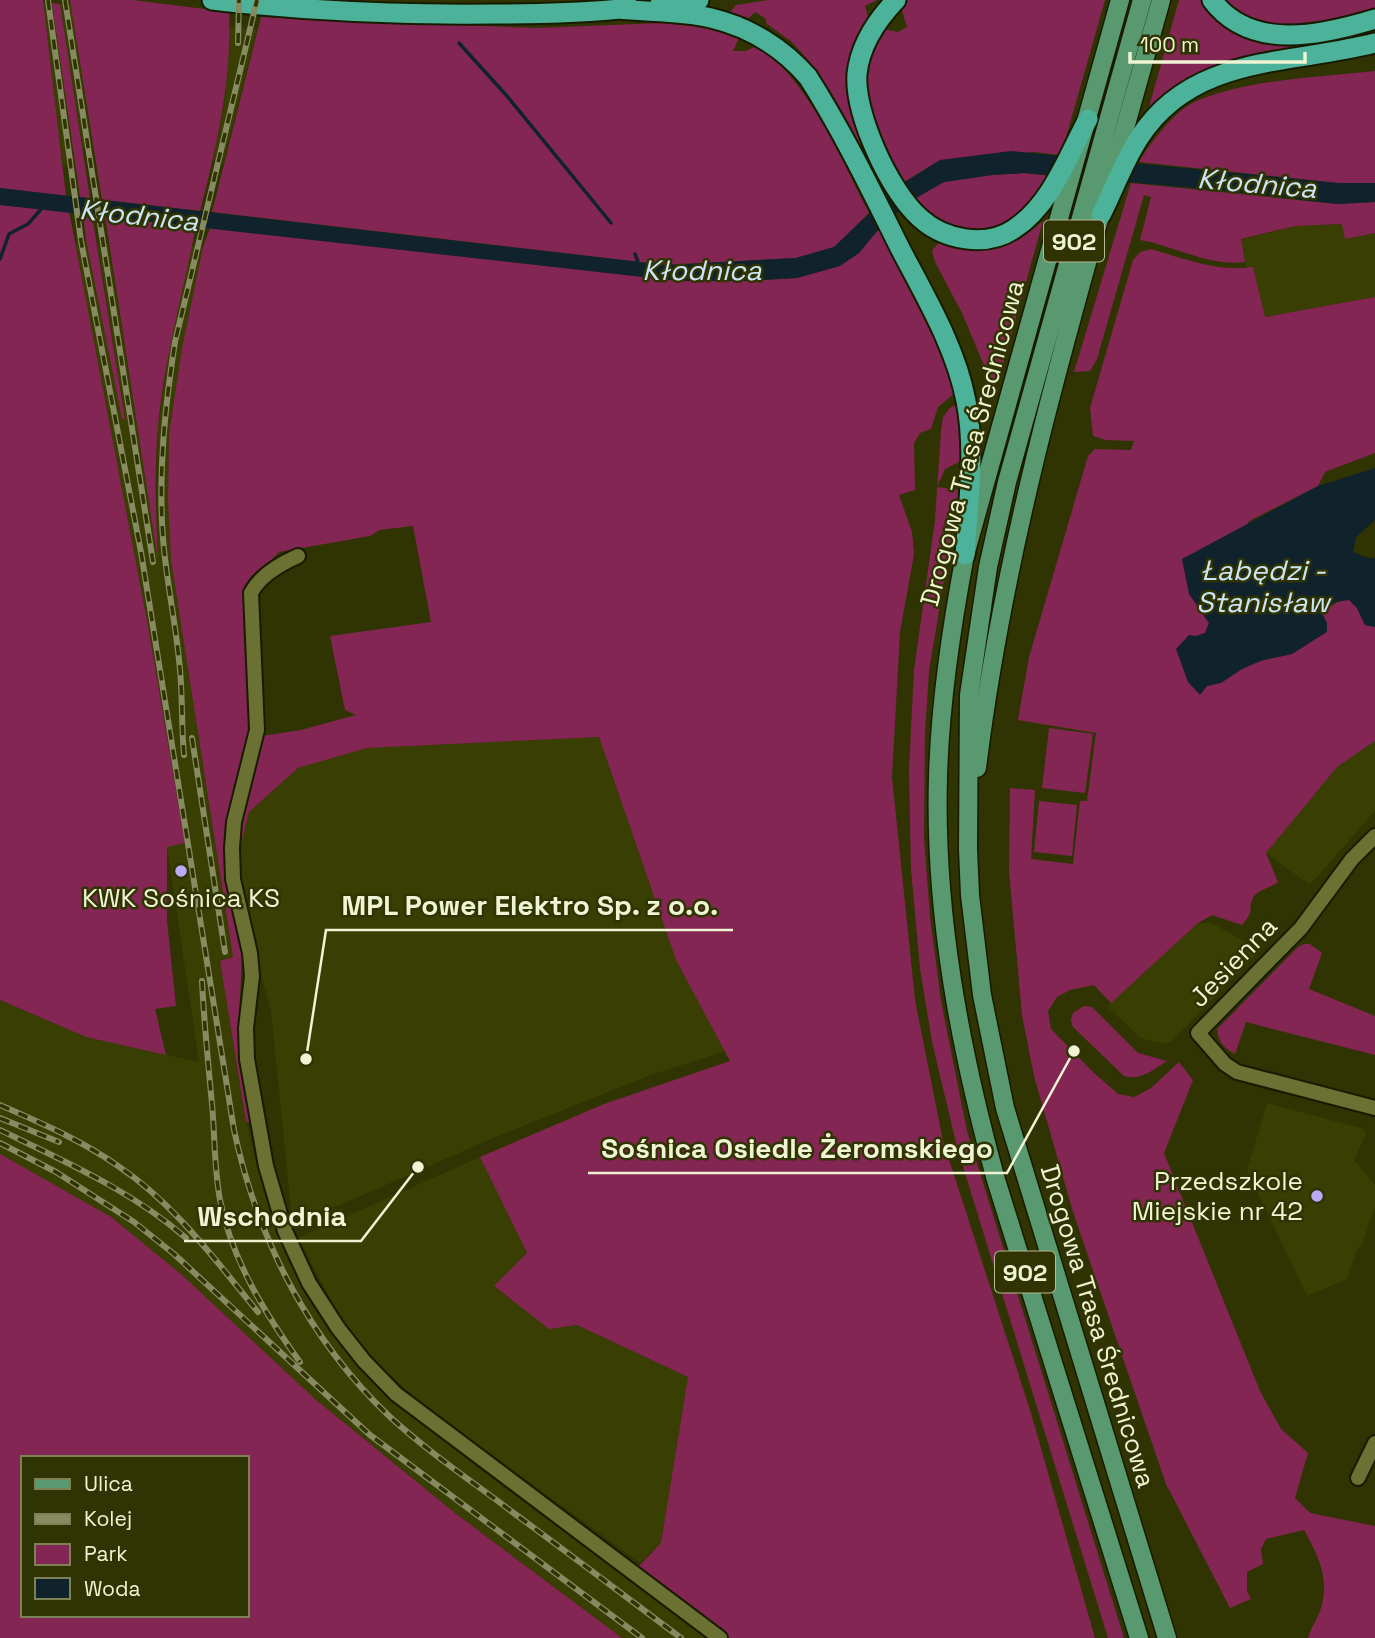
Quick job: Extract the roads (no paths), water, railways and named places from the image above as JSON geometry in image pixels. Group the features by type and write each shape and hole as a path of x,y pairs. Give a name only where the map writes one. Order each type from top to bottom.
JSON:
{"highway":[{"path":"212,0 288,9 437,15 532,14 618,9 699,0"},
{"path":"896,0 881,15 869,34 860,61 857,87 861,112 871,140 903,200 920,219 936,230 957,238 979,240 1002,235 1015,228 1034,211 1052,187 1088,119"},
{"path":"1212,0 1227,16 1246,28 1289,36 1325,33 1375,19"},
{"path":"618,9 710,17 747,30 773,44 808,77 833,119 937,319 955,361 967,402 977,481 965,555"},
{"path":"1101,215 1140,137 1173,100 1202,81 1223,72 1258,64 1348,50 1375,43"}],"main road":[{"name":"Drogowa Trasa Średnicowa","path":"977,481 1088,119 1120,0"},
{"name":"Drogowa Trasa Średnicowa","path":"1142,0 1007,482 988,566 969,695 968,849 970,895 982,995 1005,1108 1167,1638"},
{"path":"968,849 986,698 1027,486 1161,0"},
{"name":"Drogowa Trasa Średnicowa","path":"965,555 949,643 938,776 938,855 955,1001 978,1114 996,1180 1139,1638"}],"street":[{"path":"298,556 282,563 261,579 251,593 257,730 234,822 232,848 233,879 251,964 246,1028 247,1059 269,1178 285,1231 309,1283 338,1328 364,1361 396,1394 720,1638"},
{"name":"Jesienna","path":"1375,836 1352,859 1301,928 1198,1033 1225,1064 1237,1072 1375,1108"},
{"path":"1358,1478 1375,1443"}],"water":[{"name":"Kłodnica","path":"1011,151 1338,183 1375,183 1375,202 1337,204 1024,173 992,175 944,182 909,202 877,231 859,253 840,266 797,278 741,281 679,281 0,205 0,188 666,265 796,258 834,247 897,187 940,160"},
{"name":"Łabędzi - Stanisław","path":"1375,468 1375,520 1356,537 1353,552 1375,558 1375,627 1365,625 1357,608 1349,600 1335,602 1322,613 1327,623 1327,632 1292,654 1263,660 1242,669 1221,683 1207,686 1200,695 1188,682 1176,649 1189,635 1205,633 1209,623 1189,594 1182,559 1318,486"}],"waterway":[{"path":"459,43 507,96 611,223"},
{"path":"0,259 9,234 28,224 43,207"},
{"name":"Kłodnica","path":"635,254 639,265"}],"railway":[{"path":"48,0 81,241 141,552 234,1130 257,1210 272,1248 311,1321 360,1386 389,1416 435,1454 681,1638"},
{"path":"65,0 153,562"},
{"path":"238,43 239,0"},
{"path":"184,755 180,672 163,538 161,489 165,415 175,342 257,0"},
{"path":"192,738 225,952"},
{"path":"202,981 217,1176 225,1222 251,1286 300,1362"},
{"path":"0,1105 75,1140 139,1181 176,1215 258,1312"},
{"path":"0,1118 59,1142"},
{"path":"0,1130 120,1191 186,1238"},
{"path":"0,1143 56,1172 134,1222 174,1254 370,1435 642,1638"}],"place":[{"name":"KWK Sośnica KS","path":"181,871"},
{"name":"Sośnica Osiedle Żeromskiego","path":"1074,1051"},
{"name":"MPL Power Elektro Sp. z o.o.","path":"306,1059"},
{"name":"Wschodnia","path":"418,1167"},
{"name":"Przedszkole Miejskie nr 42","path":"1317,1196"}]}
